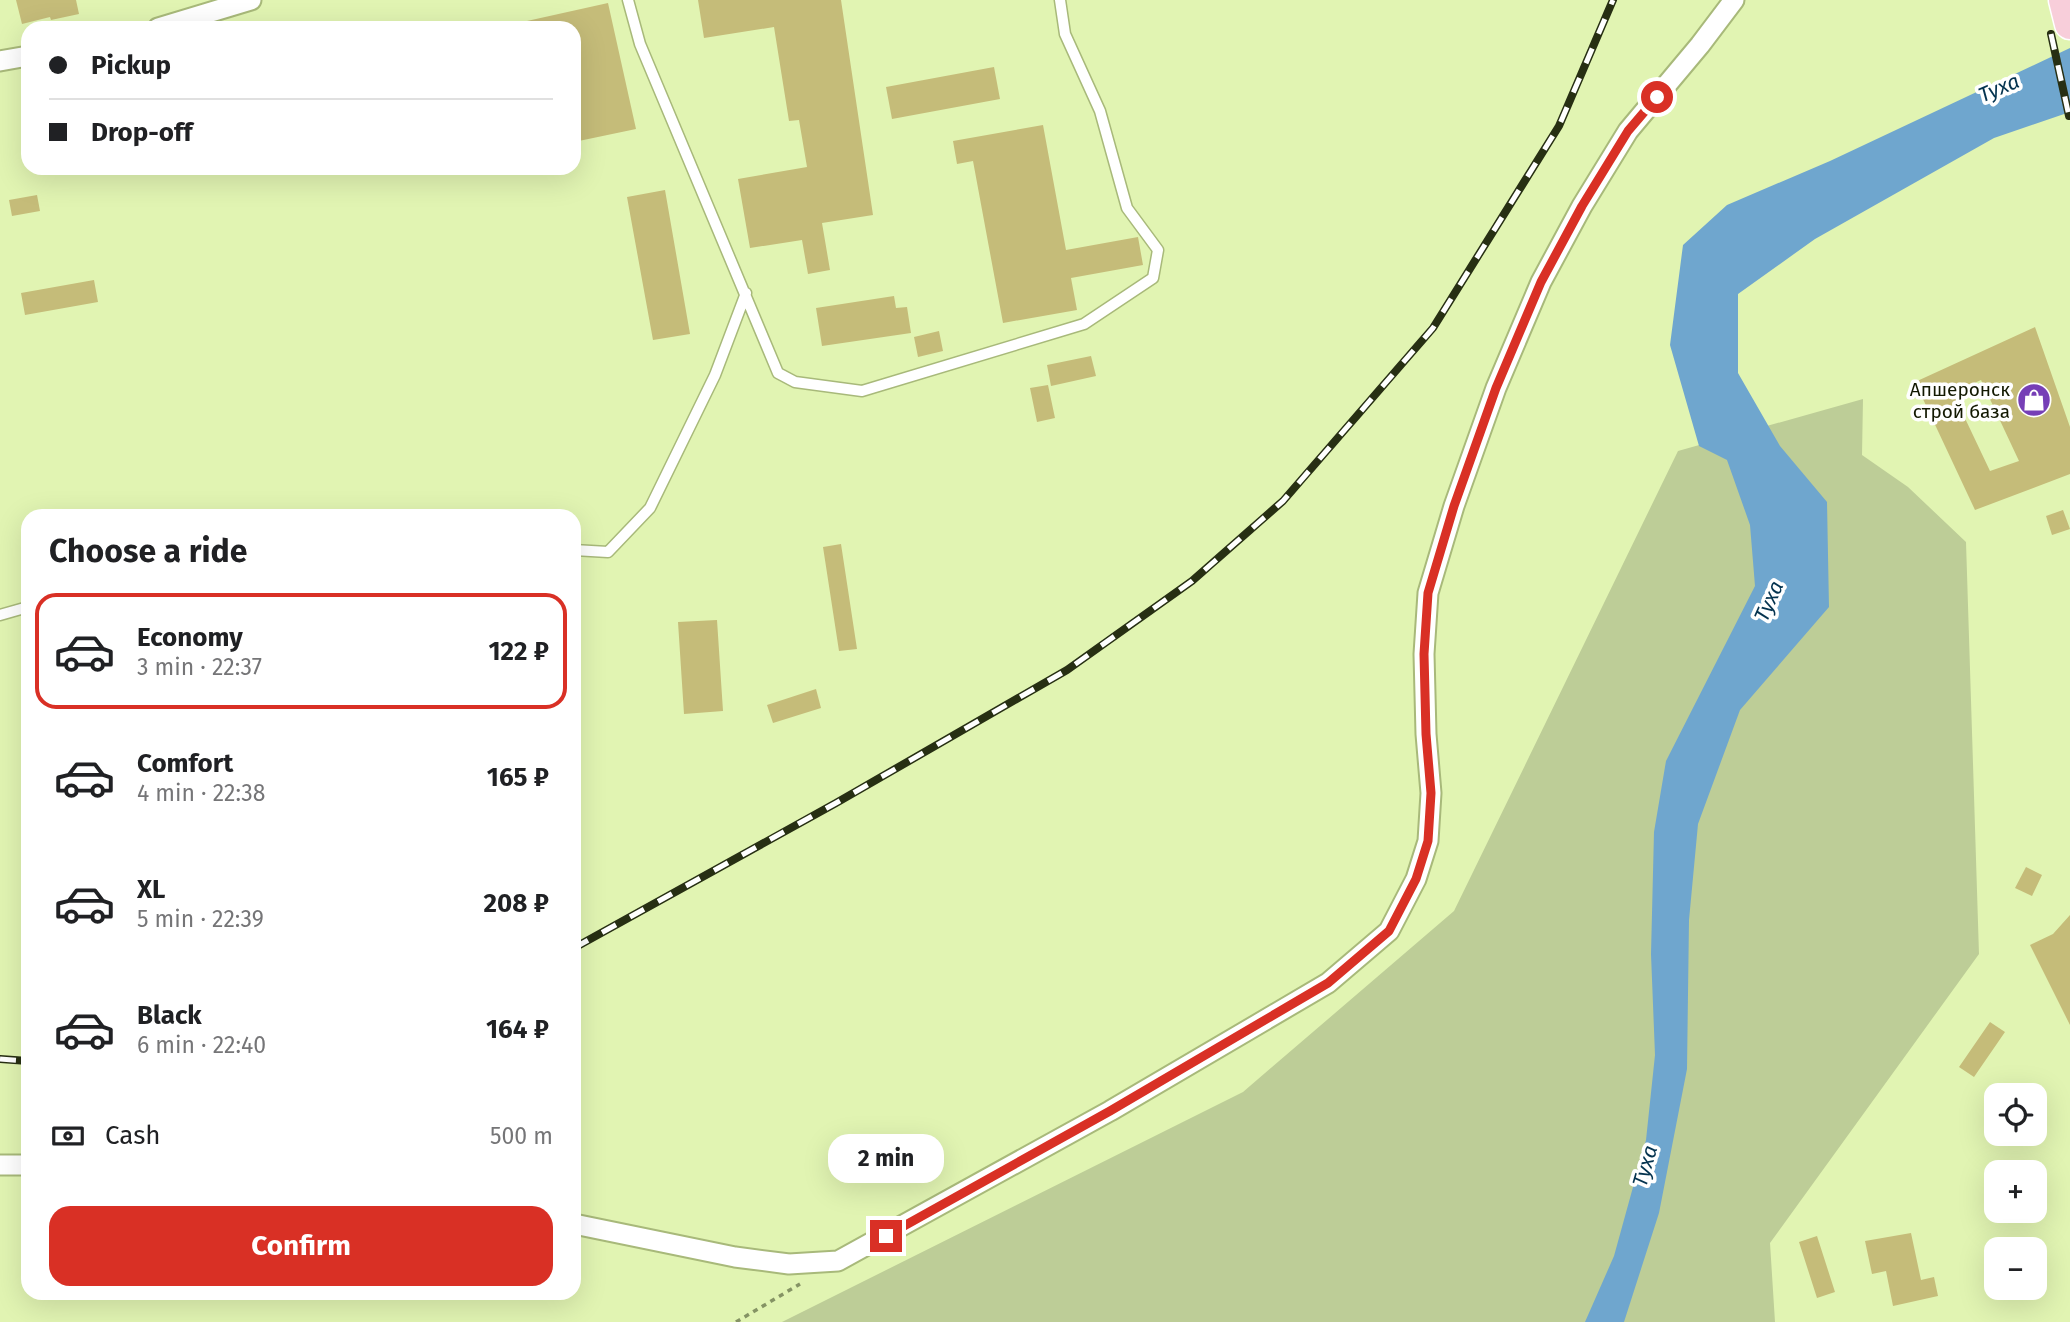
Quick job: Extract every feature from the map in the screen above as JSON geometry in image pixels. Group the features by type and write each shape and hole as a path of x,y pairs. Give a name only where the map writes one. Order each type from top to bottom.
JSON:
{"main road":[{"path":"2064,0 2070,24"}],"street":[{"path":"181,21 251,0"},
{"path":"581,1225 735,1257 789,1264 838,1261 1110,1111 1328,983 1389,931 1416,879 1428,841 1431,793 1424,654 1428,593 1454,506 1496,388 1541,282 1582,206 1628,131 1734,0"},
{"path":"0,61 21,57"},
{"path":"0,1165 21,1165"}],"lane":[{"path":"628,0 640,44 778,373 795,382 862,390 1084,324 1153,278 1158,250 1128,208 1100,111 1065,34 1060,0"},
{"path":"581,550 608,552 650,508 715,375 746,293"},
{"path":"0,615 21,609"}],"path":[{"path":"736,1322 804,1282"}],"green space":[{"path":"1863,399 1862,455 1908,487 1966,542 1979,954 1770,1243 1775,1322 782,1322 1243,1092 1454,911 1678,451"}],"water":[{"name":"Туха","path":"2070,48 2070,112 1994,138 1815,239 1738,294 1738,373 1780,446 1827,502 1829,607 1740,710 1698,824 1689,920 1687,1069 1659,1213 1624,1322 1585,1322 1614,1256 1646,1140 1655,1055 1651,954 1654,832 1666,761 1755,586 1750,525 1727,460 1699,446 1670,345 1683,245 1727,205 1830,161"}],"building":[{"path":"16,0 76,0 79,14 51,20 50,17 21,21"},
{"path":"698,0 841,0 873,215 822,223 830,270 808,274 802,240 750,248 738,179 807,167 799,120 789,121 774,27 704,38"},
{"path":"608,3 636,129 581,141 581,21 527,21"},
{"path":"994,67 1000,99 892,119 886,87"},
{"path":"1043,125 1066,250 1138,237 1143,265 1071,278 1077,310 1003,323 973,161 957,164 953,141"},
{"path":"665,190 690,334 653,340 627,197"},
{"path":"37,195 40,211 12,216 9,200"},
{"path":"94,280 98,302 25,315 21,293"},
{"path":"894,296 896,308 907,307 911,333 822,346 816,308"},
{"path":"2035,327 2070,427 2070,474 1975,510 1915,382","holes":["1981,380 2019,461 1990,471 1953,393"]},
{"path":"939,331 943,351 918,357 914,337"},
{"path":"1091,356 1096,376 1051,386 1047,365"},
{"path":"1048,385 1055,418 1037,422 1030,388"},
{"path":"2063,510 2070,529 2052,535 2046,516"},
{"path":"841,544 857,649 839,651 823,547"},
{"path":"717,620 723,711 684,714 678,622"},
{"path":"816,689 821,708 773,723 767,705"},
{"path":"2026,867 2042,875 2032,896 2015,888"},
{"path":"2070,915 2070,1025 2030,945 2053,934"},
{"path":"1990,1022 2005,1032 1974,1077 1959,1067"},
{"path":"1911,1233 1921,1280 1934,1277 1938,1296 1893,1306 1886,1271 1872,1274 1865,1241"},
{"path":"1817,1236 1835,1292 1817,1298 1799,1242"}],"railway":[{"path":"581,944 836,803 1067,670 1192,581 1283,501 1433,328 1559,126 1613,0"},
{"path":"2051,34 2069,116"},
{"path":"0,1059 21,1060"}],"place":[{"name":"Апшеронск строй база","path":"2034,400"}],"route":[{"path":"886,1236 1110,1111 1328,983 1389,931 1416,879 1428,841 1431,793 1424,654 1428,593 1454,506 1496,388 1541,282 1582,206 1628,131 1657,97"}]}
